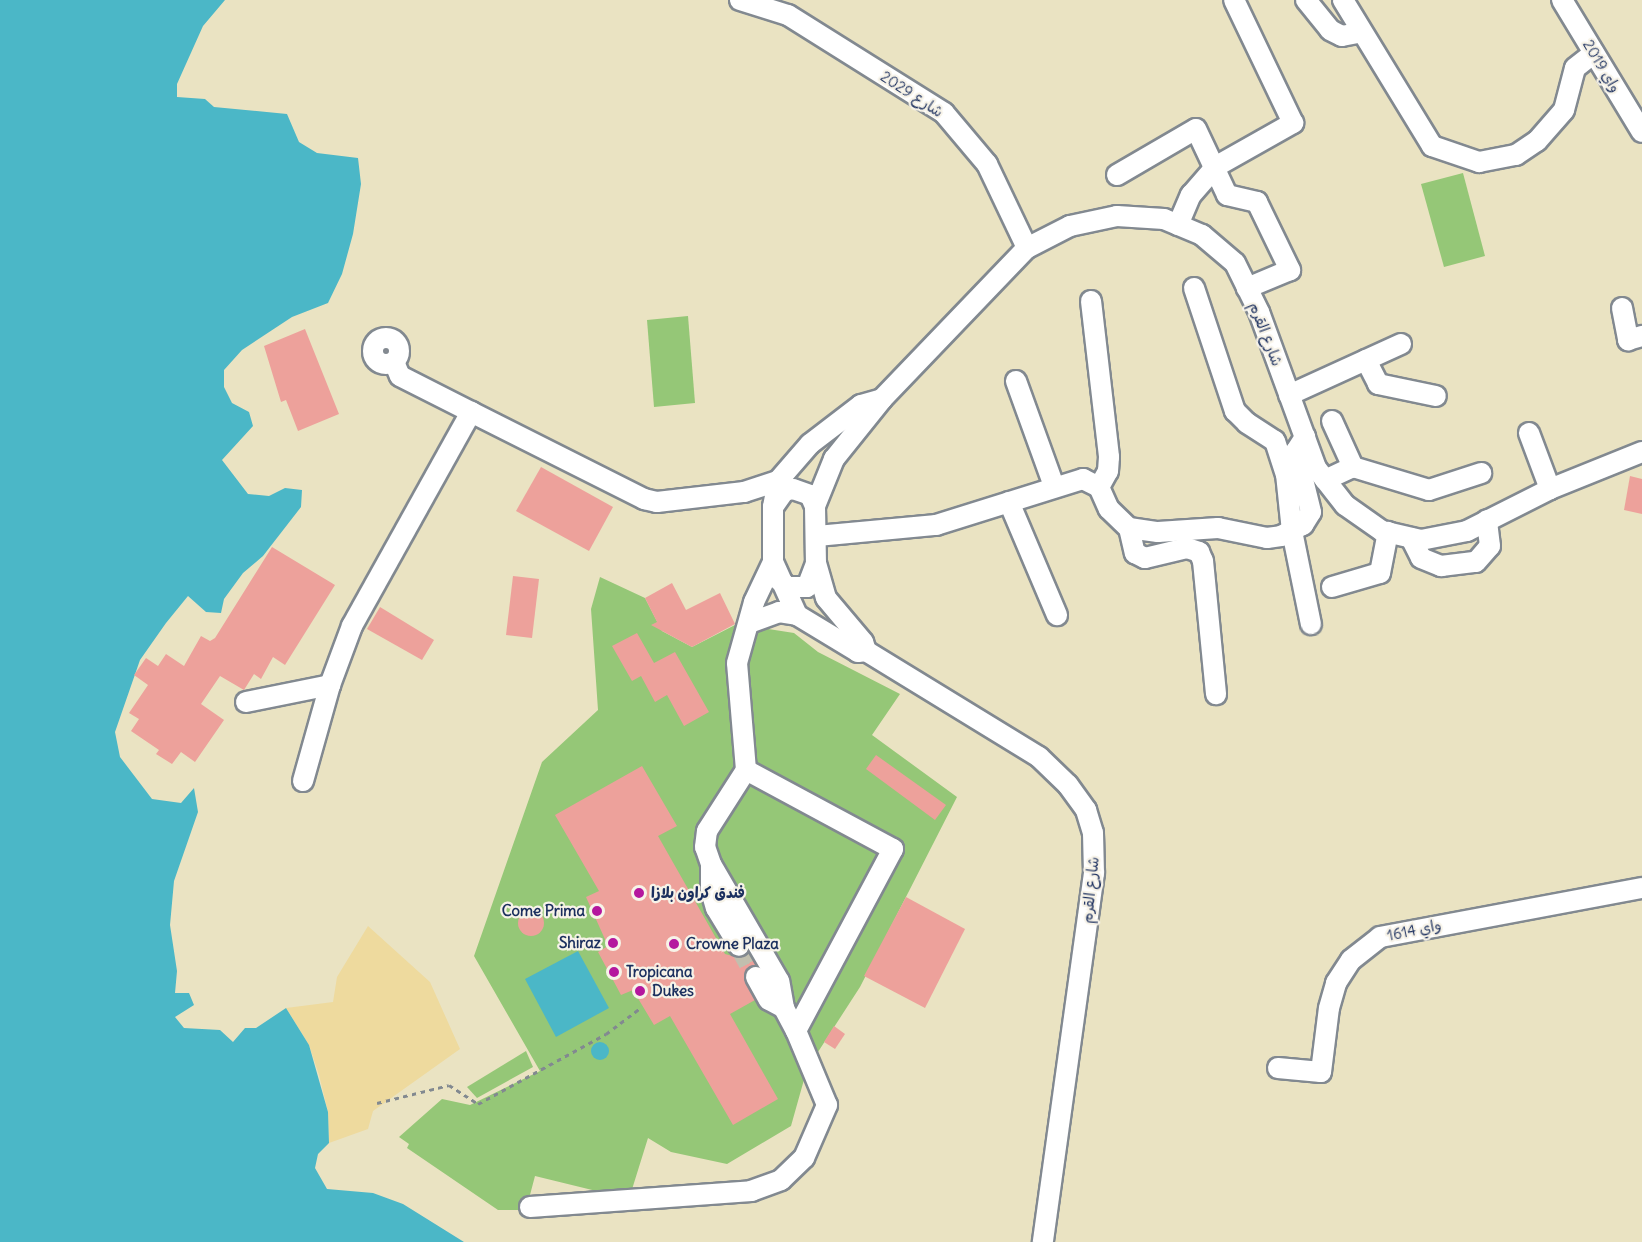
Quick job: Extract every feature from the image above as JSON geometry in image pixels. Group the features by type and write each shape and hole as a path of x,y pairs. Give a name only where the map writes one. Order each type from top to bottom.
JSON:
{"street":[{"name":"2029 شارع","path":"740,0 788,15 944,113 987,164 1027,248"},
{"path":"1178,225 1191,195 1215,167 1293,123 1234,0"},
{"path":"1306,0 1330,30 1342,36 1362,32"},
{"path":"1344,0 1432,146 1479,162 1516,154 1537,141 1564,110 1575,68 1594,52"},
{"name":"واي 2019","path":"1562,0 1642,132"},
{"path":"1117,175 1196,129 1227,195 1257,202 1290,270 1247,288"},
{"name":"شارع القرم","path":"866,651 863,642 826,598 816,564 815,506 834,459 882,399 1027,248 1071,226 1118,216 1164,219 1202,236 1235,263 1247,288 1316,468 1346,505 1388,532 1421,540 1467,531 1550,489 1642,452"},
{"path":"1194,288 1235,411 1246,423 1275,441 1286,474 1292,531 1311,624"},
{"path":"1090,301 1109,458 1108,471 1099,487"},
{"path":"1622,308 1628,340 1642,336"},
{"path":"1289,395 1401,344"},
{"path":"1366,360 1378,384 1436,396"},
{"path":"394,362 400,376 644,500 657,502 744,492 778,481"},
{"path":"1016,381 1054,486"},
{"name":"شارع القرم","path":"882,399 861,405 810,444 778,481 773,507 776,571 796,615 858,652 866,651 1039,757 1068,785 1089,822 1094,873 1043,1242"},
{"path":"303,781 330,686 352,626 471,412"},
{"path":"1332,421 1353,467"},
{"path":"1529,433 1550,489"},
{"path":"1129,528 1158,532 1218,528 1268,538 1292,531 1303,525 1311,512 1296,452 1305,437"},
{"path":"1325,480 1353,467 1429,490 1481,473"},
{"path":"817,536 936,525 1054,486 1083,479 1099,487 1109,509 1129,528 1136,553 1145,558 1186,548 1199,552 1203,561 1216,694"},
{"path":"773,507 784,491 793,489 810,495 815,506"},
{"path":"1009,502 1057,615"},
{"path":"1411,538 1421,558 1441,566 1476,562 1490,546 1487,520"},
{"path":"1332,587 1380,573 1388,532"},
{"path":"530,1207 751,1191 781,1180 804,1158 827,1105 784,1008 779,981 711,864 705,847 707,831 746,770 737,663 753,602 776,571 788,587 807,587 816,564"},
{"path":"749,623 779,612 796,615"},
{"path":"246,702 330,686"},
{"path":"746,770 893,849 796,1031"},
{"path":"711,864 711,891 716,908 739,946"},
{"name":"واي 1614","path":"1278,1068 1321,1072 1329,1008 1336,983 1351,960 1380,937 1642,888"},
{"path":"756,977 769,999 784,1008"}],"path":[{"path":"378,1103 449,1084 478,1104 606,1034 639,1009"}],"green space":[{"path":"1463,173 1485,256 1444,267 1421,184"},
{"path":"688,316 695,403 654,407 647,320"},
{"path":"600,577 645,598 662,631 692,647 737,624 794,633 818,652 900,694 872,735 957,797 860,987 807,1069 791,1126 727,1164 671,1152 648,1138 629,1199 535,1176 526,1210 498,1210 407,1148 409,1144 399,1137 442,1099 470,1105 540,1071 474,956 542,762 598,710 591,609"},
{"path":"526,1051 533,1067 477,1098 467,1087"}],"sand":[{"path":"368,926 430,982 460,1049 373,1111 368,1129 329,1143 328,1112 319,1075 309,1045 286,1008 333,1002 337,977"}],"water":[{"path":"0,0 225,0 203,26 177,84 177,97 205,99 214,107 287,114 299,142 317,153 358,158 361,184 353,234 342,274 328,303 292,317 242,350 224,370 224,387 232,403 249,412 253,426 222,460 248,494 269,496 285,488 302,490 301,507 263,556 243,573 224,599 221,613 206,612 188,596 140,660 115,732 120,757 152,799 181,803 194,788 198,812 174,881 170,925 177,971 175,993 189,993 194,1005 175,1017 184,1028 220,1030 233,1042 245,1028 256,1028 286,1008 309,1045 328,1112 329,1143 318,1154 315,1168 327,1189 373,1193 403,1204 464,1242 0,1242"},
{"path":"578,951 609,1008 556,1037 525,979"},
{"path":"596,1042 604,1042 609,1047 607,1058 596,1060 591,1055 591,1047"}],"building":[{"path":"305,329 339,414 298,431 286,400 281,402 264,346"},
{"path":"541,467 613,507 589,551 516,511"},
{"path":"1630,476 1642,479 1642,514 1624,510"},
{"path":"272,547 335,585 285,665 273,657 261,679 254,674 244,690 220,676 201,704 224,720 195,762 181,752 172,764 156,754 159,750 131,731 139,719 129,713 148,685 134,675 146,658 158,666 166,654 184,666 201,636 210,641 215,638"},
{"path":"513,576 539,579 532,638 506,635"},
{"path":"672,583 686,610 720,593 735,624 692,647 651,625 657,622 645,598"},
{"path":"380,607 434,640 422,660 367,629"},
{"path":"637,633 654,663 675,652 709,712 684,726 667,695 655,702 641,676 632,681 612,646"},
{"path":"876,755 946,805 935,820 866,769"},
{"name":"Crowne Plaza","path":"642,766 677,826 658,836 725,954 740,958 749,953 756,965 744,976 755,1000 730,1014 778,1099 733,1125 670,1016 654,1025 633,990 621,995 598,952 608,946 586,897 599,891 555,815"},
{"path":"906,897 965,929 925,1008 864,976"},
{"path":"531,910 540,914 544,923 540,932 531,936 522,932 518,923 522,914"},
{"path":"834,1026 845,1034 835,1049 824,1042"}],"tunnel":[{"path":"739,946 756,977"}],"place":[{"name":"فندق كراون بلازا","path":"639,893"},
{"name":"Come Prima","path":"597,911"},
{"name":"Shiraz","path":"613,943"},
{"name":"Crowne Plaza","path":"674,944"},
{"name":"Tropicana","path":"614,972"},
{"name":"Dukes","path":"640,991"}]}
